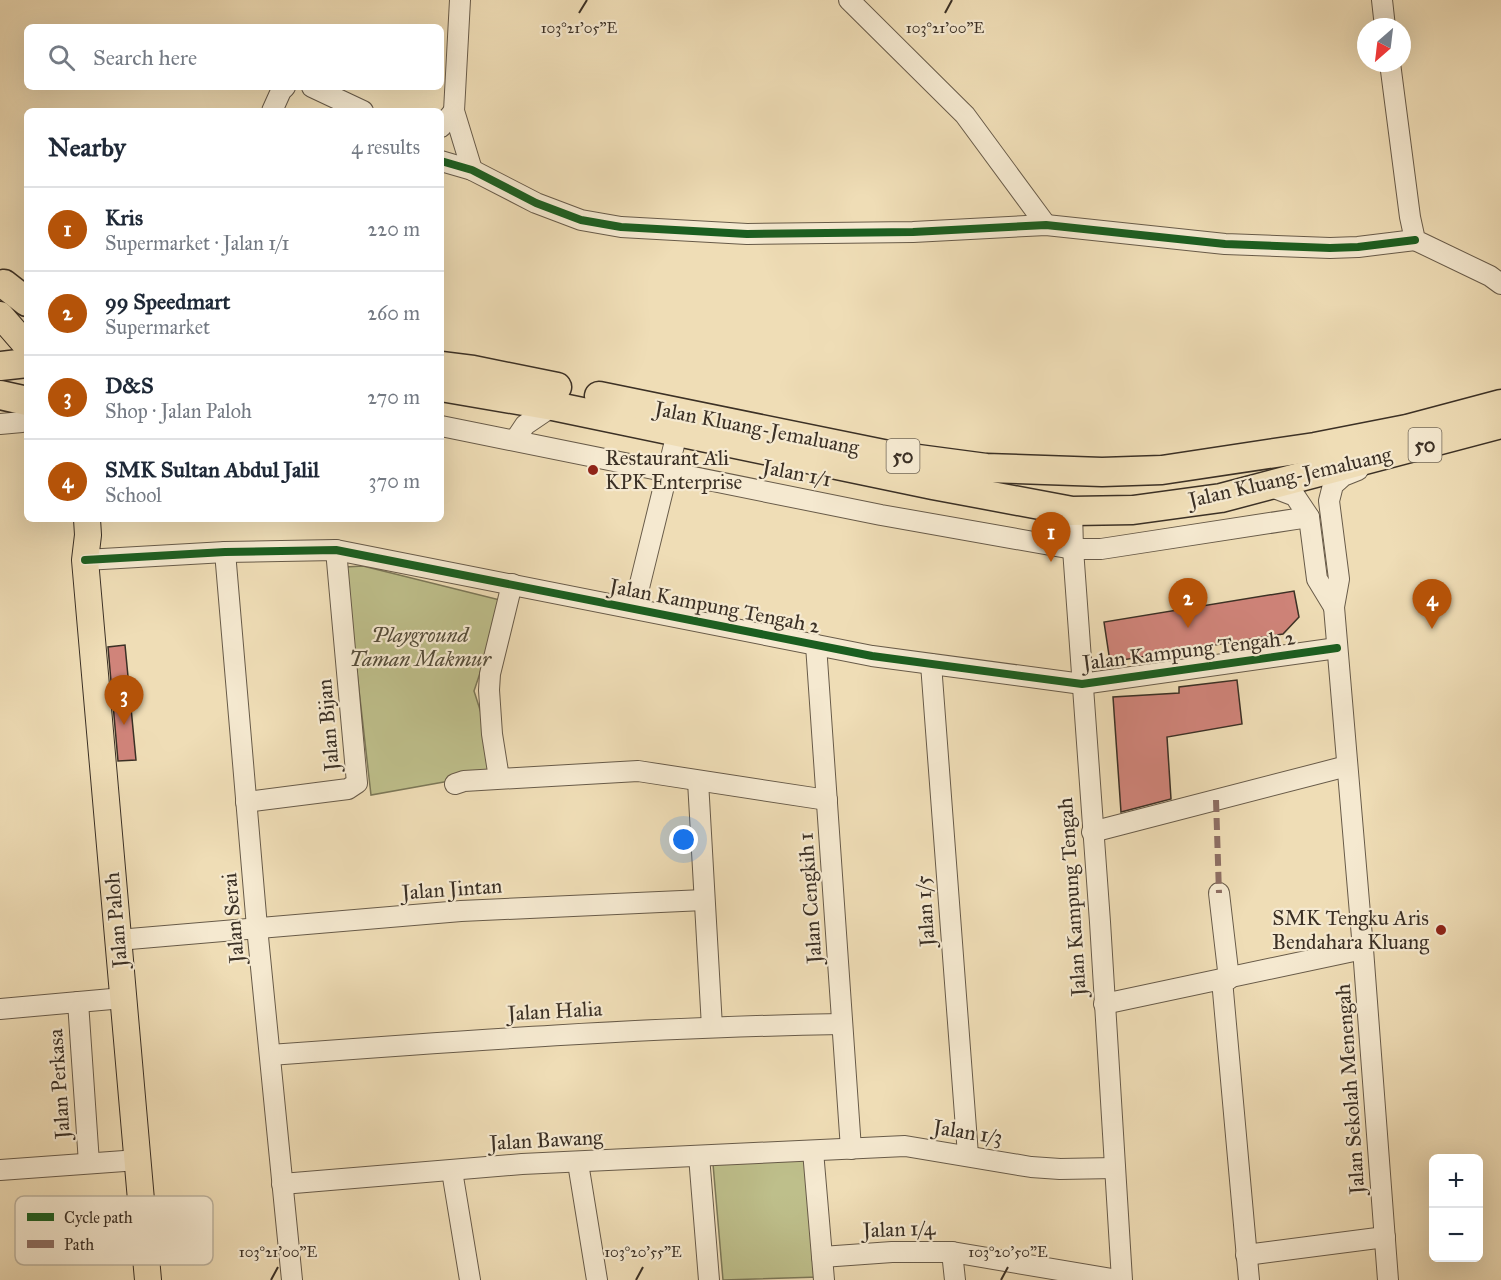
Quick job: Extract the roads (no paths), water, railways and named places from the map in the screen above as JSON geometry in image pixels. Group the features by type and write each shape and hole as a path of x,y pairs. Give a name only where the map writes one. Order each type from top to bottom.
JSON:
{"highway":[{"path":"2,282 24,300"},
{"path":"0,366 24,363"},
{"name":"Jalan Kluang-Jemaluang","path":"444,366 888,454 986,468 1102,472 1162,470 1315,447 1407,429 1501,404"},
{"path":"0,388 24,387"},
{"name":"Jalan Kluang-Jemaluang","path":"444,388 553,406 1072,512 1133,510 1221,498 1501,424"},
{"path":"0,395 24,410"}],"main road":[{"path":"2,282 24,309"},
{"path":"0,315 24,343"},
{"name":"Jalan Paloh","path":"72,522 74,536 85,560"},
{"name":"Jalan Paloh","path":"87,522 85,560 141,1196"},
{"name":"Jalan Paloh","path":"147,1265 148,1280"}],"street":[{"path":"460,0 454,111 472,170"},
{"path":"849,0 965,115 1046,225"},
{"path":"1382,0 1384,18"},
{"path":"1391,72 1415,240"},
{"path":"273,108 282,90"},
{"path":"318,90 357,108"},
{"path":"444,123 454,111"},
{"path":"444,161 472,170 536,203 581,220 621,227 747,234 913,232 1046,225 1225,244 1306,248 1358,247 1415,240 1490,276 1501,284"},
{"path":"515,440 525,425 553,406"},
{"path":"0,424 24,412"},
{"name":"Jalan 1/1","path":"444,427 881,515 1073,549 1101,549 1309,516"},
{"path":"634,608 677,433"},
{"name":"Jalan Sekolah Menengah","path":"1388,1280 1334,607 1339,579 1329,501 1333,485 1343,476 1403,450"},
{"path":"1269,486 1295,496 1309,516"},
{"name":"Jalan Kampung Tengah","path":"1072,512 1115,1168 1120,1280"},
{"name":"Jalan Sekolah Menengah","path":"1309,516 1317,579 1334,607"},
{"name":"Jalan Kampung Tengah 2","path":"85,560 225,552 336,550 872,656 1082,684 1337,648"},
{"name":"Jalan Bijan","path":"246,802 348,789 357,783 336,550"},
{"name":"Jalan Serai","path":"225,552 257,927 292,1280"},
{"path":"499,778 492,734 490,674 512,584"},
{"name":"Jalan Cengkih 1","path":"816,645 851,1149"},
{"name":"Jalan 1/5","path":"931,664 968,1155"},
{"path":"1092,832 1347,766"},
{"path":"455,784 499,778 624,771 826,800"},
{"path":"698,780 712,1027"},
{"path":"1219,893 1249,1280"},
{"name":"Jalan Jintan","path":"118,940 461,911 704,900"},
{"path":"1104,1004 1363,949"},
{"path":"0,1009 123,998"},
{"name":"Jalan Perkasa","path":"78,1002 88,1163"},
{"name":"Jalan Halia","path":"270,1055 481,1039 712,1027 842,1024"},
{"name":"Jalan 1/3","path":"813,1151 905,1146 1031,1167 1060,1170 1115,1168"},
{"path":"813,1151 824,1280"},
{"name":"Jalan Bawang","path":"282,1184 522,1164 813,1151"},
{"path":"699,1156 709,1280"},
{"path":"0,1170 138,1160"},
{"path":"578,1162 597,1280"},
{"path":"452,1171 470,1280"},
{"path":"1246,1255 1385,1237"},
{"name":"Jalan 1/4","path":"822,1257 892,1252 952,1252 1085,1277 1120,1280"},
{"path":"952,1252 955,1280"}],"place":[{"name":"Restaurant Ali KPK Enterprise","path":"593,470"},
{"name":"Kris","path":"1051,562"},
{"name":"99 Speedmart","path":"1188,628"},
{"name":"SMK Sultan Abdul Jalil","path":"1432,629"},
{"name":"D&S","path":"124,725"},
{"name":"SMK Tengku Aris Bendahara Kluang","path":"1441,930"}],"park label":[{"name":"Playground Taman Makmur","path":"420,647"}]}
